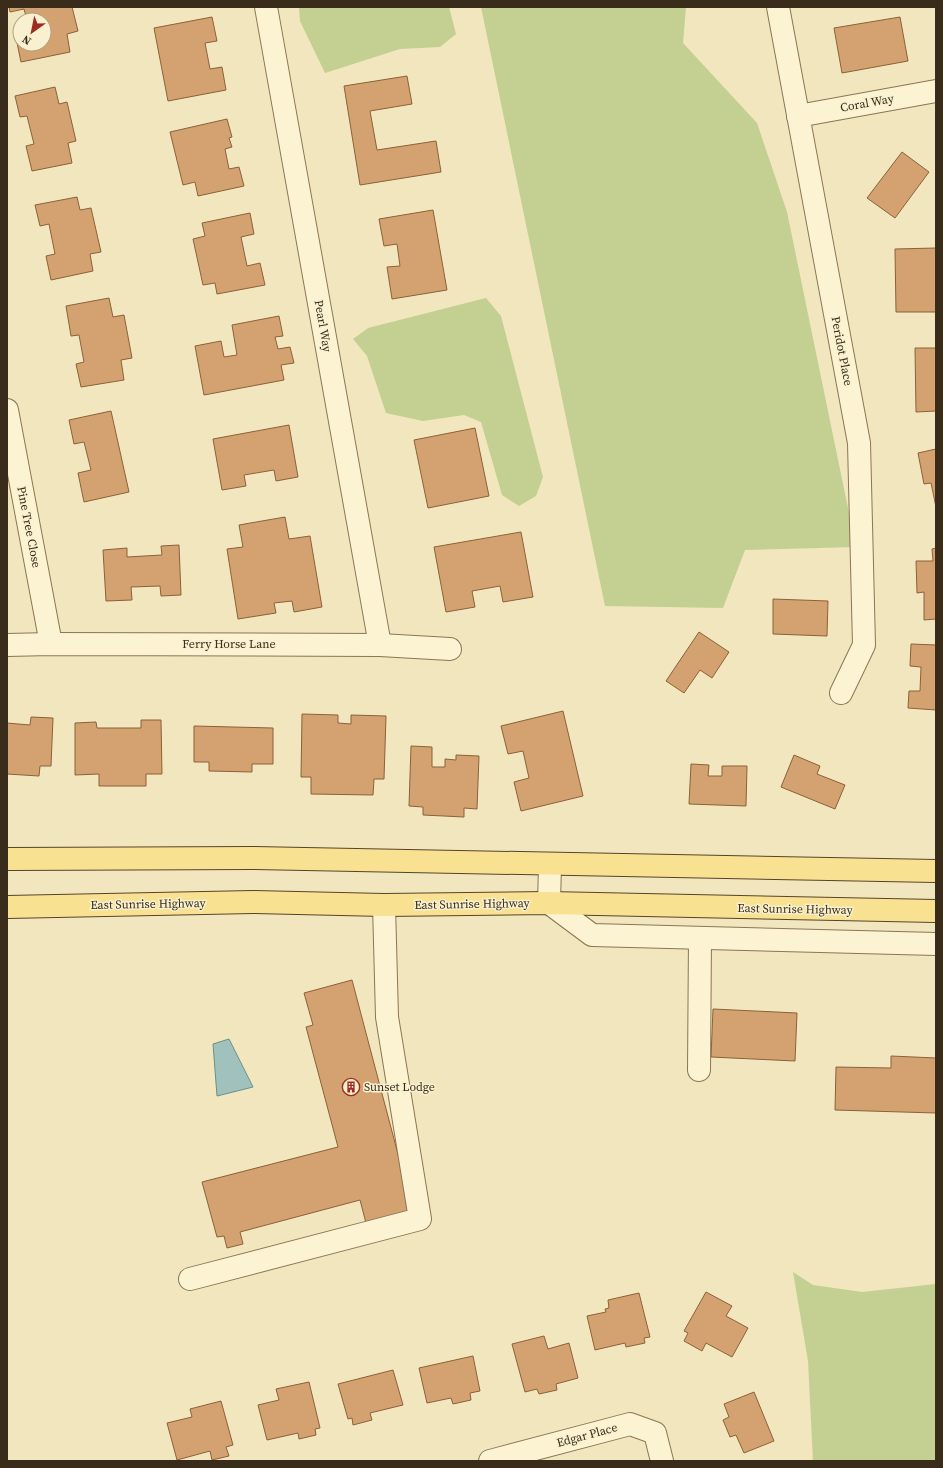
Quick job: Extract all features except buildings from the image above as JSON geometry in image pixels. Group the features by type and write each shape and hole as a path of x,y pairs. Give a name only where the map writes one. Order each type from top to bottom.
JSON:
{"main road":[{"path":"7,859 253,858 550,865 936,871"},
{"name":"East Sunrise Highway","path":"7,907 253,902 384,905 549,903 936,911"}],"street":[{"name":"Pearl Way","path":"266,7 380,644"},
{"name":"Peridot Place","path":"778,7 859,443 864,645 841,693"},
{"name":"Coral Way","path":"798,116 936,91"},
{"name":"Pine Tree Close","path":"7,410 50,644"},
{"name":"Ferry Horse Lane","path":"7,645 380,644 450,649"},
{"path":"550,865 549,903 592,935 936,944"},
{"path":"190,1279 420,1219 387,1017 384,905"},
{"path":"699,1070 700,938"},
{"name":"Edgar Place","path":"490,1461 630,1424 655,1433 662,1461"}],"green space":[{"path":"299,7 449,7 456,34 440,47 400,49 325,73 300,21"},
{"path":"481,7 686,7 683,43 757,123 787,212 856,547 745,550 723,608 605,606"},
{"path":"486,298 501,316 543,477 536,496 519,506 502,495 481,422 464,415 423,421 386,413 367,356 353,339 368,328"},
{"path":"793,1272 813,1285 862,1292 936,1284 936,1461 813,1461 808,1361"}],"water":[{"path":"229,1039 253,1087 217,1096 213,1044"}],"place":[{"name":"Sunset Lodge","path":"351,1087"}]}
